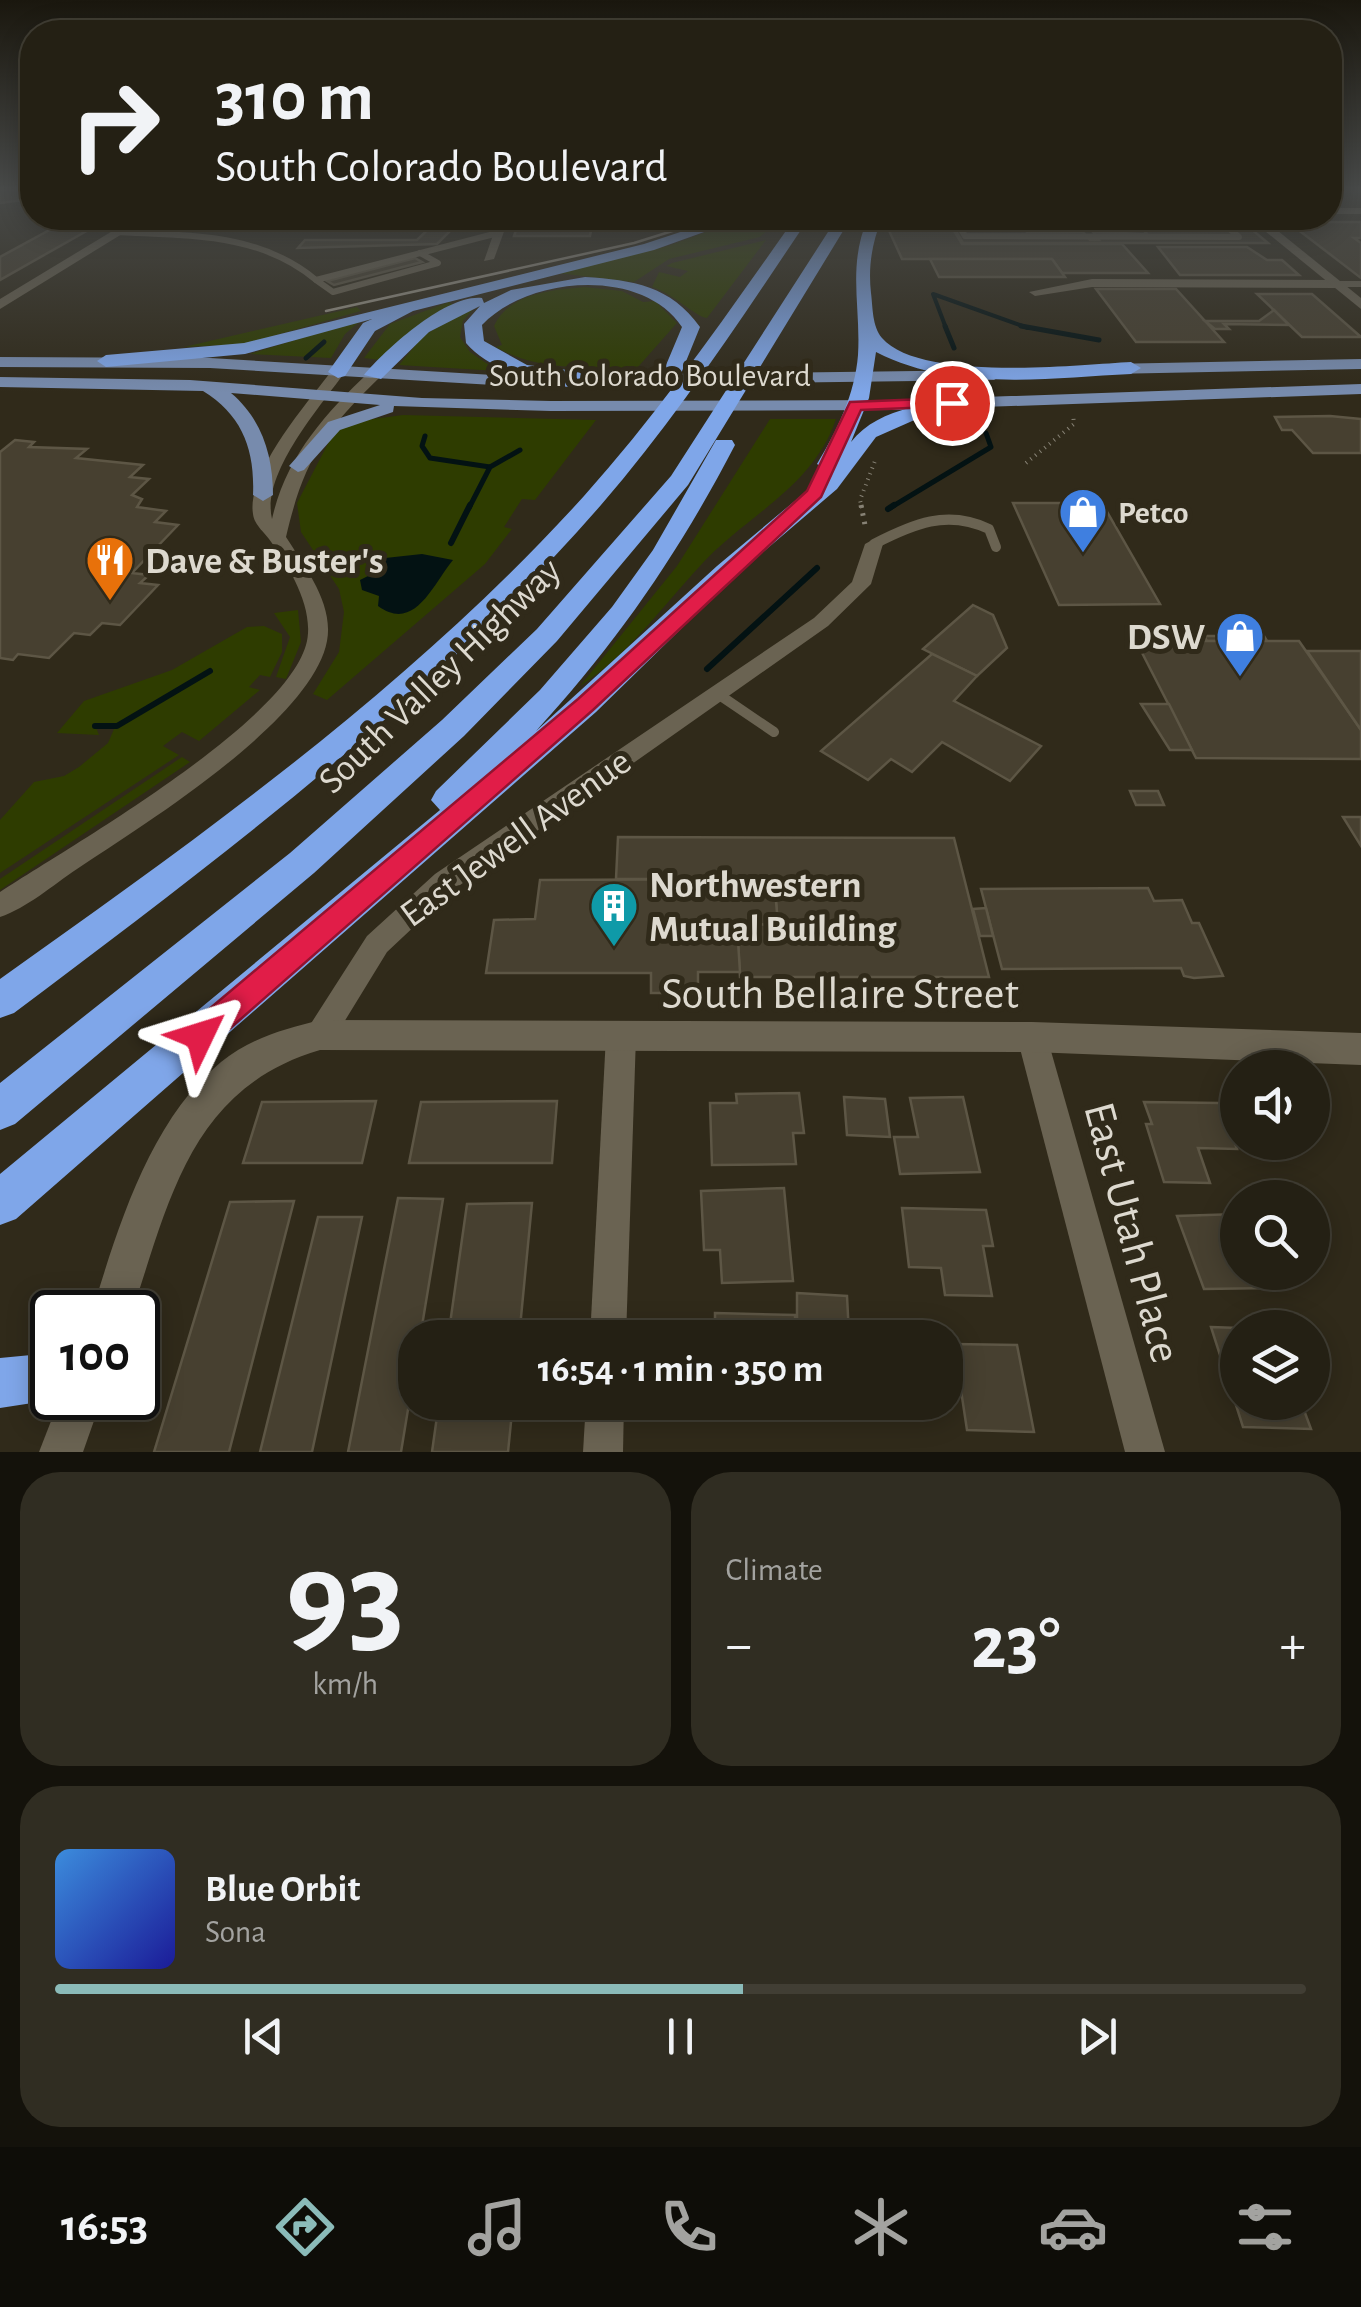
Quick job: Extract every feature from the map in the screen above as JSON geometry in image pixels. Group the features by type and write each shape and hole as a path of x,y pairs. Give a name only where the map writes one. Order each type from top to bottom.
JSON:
{"highway":[{"path":"106,361 245,348 601,258"},
{"name":"South Valley Highway","path":"0,998 215,840 363,718 501,594 604,486 656,422 774,258"},
{"name":"South Valley Highway","path":"0,1109 346,826 547,635 671,492 819,258"},
{"path":"815,494 863,380 867,337 861,258"},
{"path":"80,1138 463,785 604,634 645,581 691,506 806,279"},
{"path":"374,375 415,334 449,313 495,296 550,284 595,282 644,290 677,306 691,327 672,375 604,486"},
{"path":"550,284 506,296 482,311 471,329 475,343 493,358 532,372 608,381"},
{"path":"338,372 358,340 376,322 449,295"},
{"path":"863,315 877,343 923,364 1007,370 1131,368"},
{"path":"0,1203 557,730 846,468 874,430 924,411 980,402"},
{"path":"0,1383 30,1380"}],"main road":[{"name":"South Colorado Boulevard","path":"0,362 106,361 374,375 608,381 863,380 1131,368 1361,364"},
{"name":"South Colorado Boulevard","path":"0,382 190,385 422,403 588,406 855,405 1355,390"},
{"path":"190,385 218,392 238,405 263,468 263,495"},
{"path":"298,466 326,432 345,420 422,403"}],"street":[{"path":"0,305 75,258"},
{"path":"1304,258 1361,306"},
{"path":"1035,292 1092,283 1336,284"},
{"path":"0,906 240,742 292,694 314,654 318,616 278,536 262,519 263,495 338,372"},
{"path":"278,536 298,466 311,439 374,375"},
{"name":"East Jewell Avenue","path":"320,1035 359,968 400,919 483,851 718,694 841,605 867,576 874,544"},
{"path":"120,1290 176,1144 202,1105 236,1068 264,1050 320,1035"},
{"name":"South Bellaire Street","path":"320,1035 1032,1037 1361,1049"},
{"path":"609,1320 621,1036"},
{"name":"East Utah Place","path":"1032,1037 1145,1452"},
{"path":"61,1452 73,1420"},
{"path":"603,1452 605,1420"}],"lane":[{"path":"282,258 300,265 331,292 438,263 429,258"},
{"path":"316,280 402,258"},
{"path":"1336,284 1361,284"},
{"path":"874,544 908,527 955,515 989,529 996,547"},
{"path":"718,694 774,732"}],"path":[{"path":"1026,463 1074,424 1072,412"},
{"path":"874,544 862,522 860,500 876,470 878,451"}],"green space":[{"path":"620,258 674,258 634,282 557,273"},
{"path":"693,258 753,258 707,318 652,287 659,272 680,277 688,271 666,266"},
{"path":"584,287 622,291 643,302 655,301 677,323 637,368 545,364 496,347 502,345 494,326 510,306 533,295"},
{"path":"449,302 455,306 380,360 364,358 390,324"},
{"path":"357,307 361,311 244,344 184,347"},
{"path":"475,307 463,321 460,337 470,352 498,371 399,365 424,335"},
{"path":"363,319 345,334 331,358 250,354"},
{"path":"403,415 596,420 535,500 522,499 504,527 512,529 485,564 327,700 313,694 339,652 344,612 339,589 301,532 297,503 333,434 351,422"},
{"path":"770,419 836,419 825,443 795,483 718,548 629,646 580,686 677,566"},
{"path":"298,610 301,642 286,679 276,677 290,637 274,613"},
{"path":"264,626 282,634 282,652 270,677 260,675 249,687 260,690 199,741 182,732 163,746 179,755 0,873 0,820 34,782 64,776 79,767 108,743 114,729 212,670 120,723 95,725 99,735 57,733 84,701 172,670 247,627"},
{"path":"182,757 190,762 0,890 0,879"}],"shaded area":[{"path":"422,554 453,560 413,610 391,613 378,606 379,596 362,590 360,580 374,573 367,560"}],"building":[{"path":"0,258 39,258 0,280"},
{"path":"415,258 422,262 334,285 327,281"},
{"path":"1134,258 1148,273 1062,273 1052,259 902,259"},
{"path":"1166,258 1282,260 1299,275 1180,275"},
{"path":"1335,258 1361,258 1361,278"},
{"path":"930,259 1052,259 1065,277 939,277"},
{"path":"1096,289 1176,289 1224,342 1136,342"},
{"path":"1257,294 1312,294 1361,337 1302,337"},
{"path":"1274,310 1289,325 1224,324 1229,329 1215,329 1205,321 1259,321"},
{"path":"1275,417 1361,419 1361,453 1313,453 1292,430 1282,430"},
{"path":"15,440 34,442 29,447 87,449 76,458 143,465 130,477 149,479 132,495 142,499 137,507 166,511 155,522 178,525 132,573 149,575 140,583 158,585 120,625 102,623 90,635 74,633 49,658 18,654 13,660 0,658 0,452"},
{"name":"Petco","path":"1013,503 1102,503 1160,604 1059,605"},
{"path":"973,605 993,615 1007,648 977,676 923,649"},
{"path":"1204,636 1264,636 1267,641 1207,641"},
{"name":"DSW","path":"1136,641 1299,641 1361,730 1361,759 1196,758"},
{"path":"1307,651 1361,651 1361,730"},
{"path":"932,654 977,676 954,701 1041,746 1010,781 942,742 912,772 891,759 868,780 821,751"},
{"path":"1141,704 1169,704 1192,750 1170,750"},
{"path":"1130,791 1158,791 1164,805 1136,805"},
{"path":"1343,817 1361,817 1361,846"},
{"path":"618,837 954,838 989,977 740,977 737,925 778,924 774,879 616,879"},
{"name":"Northwestern Mutual Building","path":"774,879 778,924 737,925 740,972 698,972 698,993 651,993 651,973 486,973 494,920 535,919 540,880"},
{"path":"1148,888 1154,901 1182,900 1192,923 1199,923 1223,976 1194,978 1184,976 1181,968 1002,969 981,889"},
{"path":"986,908 993,936 980,936 973,909"},
{"path":"799,1093 804,1133 793,1133 796,1164 712,1165 710,1103 737,1103 736,1094"},
{"path":"844,1097 885,1099 890,1137 847,1135"},
{"path":"963,1097 980,1172 900,1174 894,1137 918,1137 910,1098"},
{"path":"376,1101 362,1163 243,1163 262,1102"},
{"path":"557,1101 552,1163 409,1163 421,1102"},
{"path":"1144,1102 1220,1103 1220,1149 1198,1148 1210,1183 1164,1182 1146,1124 1152,1124"},
{"path":"784,1188 793,1281 722,1283 720,1250 704,1250 701,1191"},
{"path":"398,1198 443,1199 423,1320 398,1320 398,1420 406,1420 401,1452 348,1452"},
{"path":"294,1201 229,1452 154,1452 230,1202"},
{"path":"532,1203 521,1320 451,1320 467,1204"},
{"path":"902,1208 986,1210 993,1246 983,1246 992,1296 945,1295 941,1268 909,1267"},
{"path":"1220,1215 1220,1289 1204,1289 1177,1216"},
{"path":"318,1217 362,1217 312,1452 260,1452"},
{"path":"797,1293 847,1296 848,1320 797,1320"},
{"path":"715,1313 795,1315 795,1320 715,1320"},
{"path":"1211,1327 1220,1327 1220,1355"},
{"path":"963,1344 1017,1345 1034,1432 967,1430"},
{"path":"436,1420 511,1420 508,1452 432,1452"},
{"path":"1241,1420 1308,1420 1311,1429 1243,1427"}],"waterway":[{"path":"946,328 933,294 1024,327"},
{"path":"945,326 954,348"},
{"path":"1024,327 1099,340"},
{"path":"1024,327 1028,328"},
{"path":"306,358 324,342"},
{"path":"890,508 991,447 986,433"},
{"path":"425,436 422,446 430,458 490,467"},
{"path":"490,467 520,450"},
{"path":"469,508 490,467"},
{"path":"451,543 470,505"},
{"path":"888,509 894,505"},
{"path":"707,669 817,568"},
{"path":"95,726 117,726 210,671"}],"tram line":[{"path":"326,311 567,258"}],"place":[{"name":"Petco","path":"1083,554"},
{"name":"Dave & Buster's","path":"110,602"},
{"name":"DSW","path":"1240,678"},
{"name":"Northwestern Mutual Building","path":"614,948"}],"route":[{"path":"200,1036 586,705 705,590 815,494 817,481 855,405 952,403"}]}
